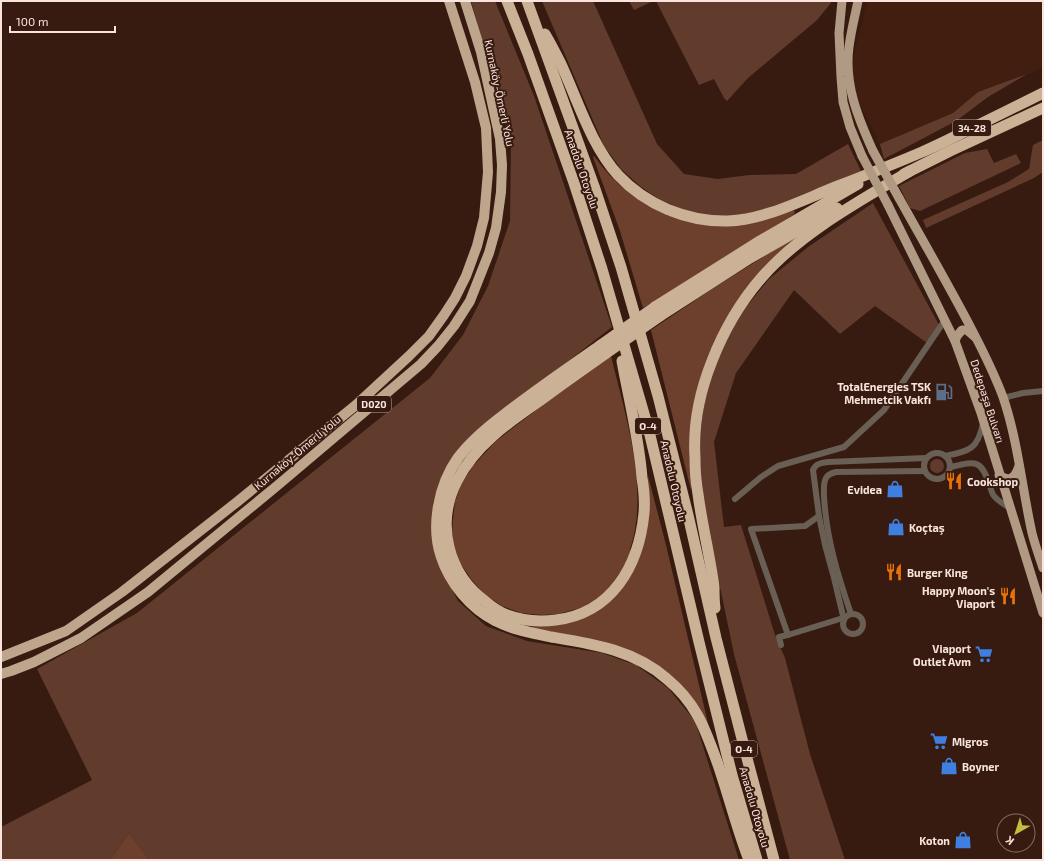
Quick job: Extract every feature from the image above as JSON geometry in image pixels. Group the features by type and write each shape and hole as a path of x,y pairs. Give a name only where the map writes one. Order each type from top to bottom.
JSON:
{"highway":[{"name":"Kurnaköy-Ömerli Yolu","path":"1,657 66,631 122,592 243,498 356,405 429,336 444,315 455,298 466,276 477,246 484,218 488,172 486,128 475,82 449,1"},
{"name":"Kurnaköy-Ömerli Yolu","path":"1,674 34,662 81,638 148,592 421,364 454,326 470,301 489,253 496,228 501,192 502,165 500,139 481,52 465,1"},
{"name":"Anadolu Otoyolu","path":"507,1 528,54 574,182 602,269 649,430 728,760 757,860"},
{"name":"Anadolu Otoyolu","path":"527,1 581,149 621,267 658,396 688,515 716,638 774,860"},
{"path":"527,1 561,64 579,108 603,156 618,175 640,194 669,210 697,219 728,221 757,216 797,204 901,160"},
{"name":"34-28","path":"901,160 923,152 1043,93"},
{"name":"34-28","path":"910,171 1043,108"},
{"path":"749,860 742,843 725,784 709,738 696,711 685,696 668,679 650,666 633,657 609,648 514,628 496,622 485,615 464,597 452,581 444,566 438,549 436,533 439,502 443,487 458,458 483,431 527,397 603,349 778,230 901,160"},
{"path":"658,311 868,189 910,171"},
{"path":"716,638 714,586 698,494 695,456 697,416 701,394 714,355 722,336 740,305 763,276 776,263 802,240 841,213 910,171"},
{"path":"603,349 503,427 480,447 466,465 456,482 449,500 445,521 449,551 456,567 463,580 472,591 493,608 506,615 537,622 552,621 567,619 592,609 612,594 619,585 639,544 644,513 642,467 614,313"}],"main road":[{"name":"Dedepaşa Bulvarı","path":"842,1 839,33 841,77 843,102 850,127 862,156 888,205 955,341 983,421 1043,613"},
{"name":"Dedepaşa Bulvarı","path":"858,1 849,48 849,73 853,100 861,124 873,151 976,338 1003,398 1018,454 1019,466 1033,534 1043,568"},
{"path":"955,341 962,330 967,330 976,338"},
{"path":"999,475 1004,478 1011,478 1016,475 1019,466"}],"street":[{"path":"735,499 761,477 778,466 844,447 884,410 945,320"},
{"path":"1003,398 1023,393 1043,391"},
{"path":"781,645 779,637 843,619 851,614 858,615 863,620 863,627 859,633 852,635 846,632 842,624 843,619 819,516 813,470 814,467 821,463 828,462 926,458 937,453 945,456 963,452 971,448 980,434 983,421"},
{"path":"926,458 924,462 927,475 930,478 939,479 943,478 950,472 948,459 945,456"},
{"path":"821,463 829,470 824,485 829,535 839,578 851,614"},
{"path":"950,467 972,463 976,464 985,472 994,497 1010,508"},
{"path":"814,477 822,480 836,472 925,471"},
{"path":"788,635 751,529 805,526 819,516"}],"shaded area":[{"path":"471,1 495,1 534,96 612,327 486,425 450,464 433,503 435,556 458,601 486,626 527,641 602,653 636,665 668,688 695,721 739,860 150,860 129,833 110,860 1,860 1,827 92,780 37,669 137,613 430,378 463,335 488,286 510,221 511,144"},
{"path":"542,1 593,1 657,144 684,174 718,179 749,175 796,174 848,144 861,171 782,205 761,211 724,217 693,214 657,198 640,186 621,169 604,146"},
{"path":"629,1 653,1 634,10"},
{"path":"656,1 831,1 831,3 817,20 748,78 727,101 714,79 699,85"},
{"path":"867,1 1043,1 1043,69 978,92 953,113 880,144 858,101 852,75 855,48"},
{"path":"1027,74 988,97 956,121 884,159 880,144 953,113 978,92"},
{"path":"1043,140 1043,172 1034,178 926,228 923,220 1008,182 1029,169 1033,145"},
{"path":"987,149 994,163 1016,154 1021,163 920,211 910,208 899,186 965,153"},
{"path":"594,156 601,166 627,191 647,205 669,216 670,215 691,222 793,210 795,212 793,215 643,308 620,231 593,157"},
{"path":"873,203 939,325 927,343 875,306 840,334 794,290 736,373 714,442 724,527 741,525 775,635 785,658 810,754 845,860 790,860 734,654 702,501 699,441 706,391 717,355 742,312 769,279 808,247"},
{"path":"811,227 726,322 691,450 691,490 651,330 712,289"},
{"path":"611,356 623,402 633,452 636,478 636,526 630,549 632,551 615,582 602,595 584,607 558,614 542,615 521,613 502,606 484,594 471,579 459,561 454,546 452,533 455,502 461,485 473,466 496,441 576,380"},
{"path":"934,459 940,459 944,463 944,469 940,473 934,473 930,469 930,463"},
{"path":"648,476 666,545 711,736 666,673 531,627 562,624 627,581"},
{"path":"129,833 150,860 110,860"}],"place":[{"name":"TotalEnergies TSK Mehmetcik Vakfı","path":"944,392"},
{"name":"Cookshop","path":"954,481"},
{"name":"Evidea","path":"895,489"},
{"name":"Koçtaş","path":"896,527"},
{"name":"Burger King","path":"894,572"},
{"name":"Happy Moon's Viaport","path":"1008,596"},
{"name":"Viaport Outlet Avm","path":"984,654"},
{"name":"Migros","path":"939,741"},
{"name":"Boyner","path":"949,766"},
{"name":"Koton","path":"963,840"}]}
